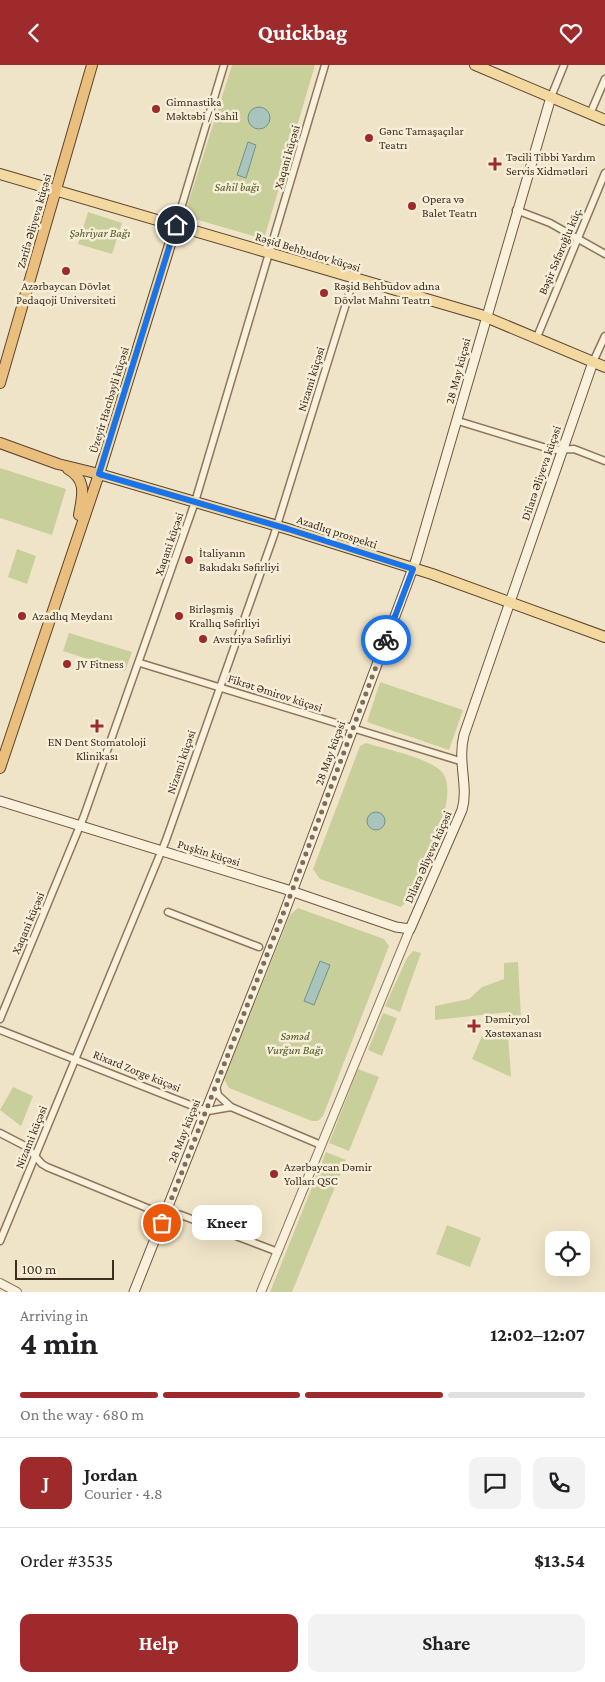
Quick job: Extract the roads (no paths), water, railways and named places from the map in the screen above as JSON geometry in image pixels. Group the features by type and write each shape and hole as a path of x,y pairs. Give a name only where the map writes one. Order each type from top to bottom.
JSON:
{"highway":[{"name":"Zərifə Əliyeva küçəsi","path":"0,383 92,65"},
{"name":"Azadlıq prospekti","path":"0,443 58,464"},
{"name":"Azadlıq prospekti","path":"0,451 99,474"},
{"path":"58,464 75,473 83,490 74,545"},
{"name":"Üzeyir Hacıbəyli küçəsi","path":"0,768 99,474"}],"main road":[{"path":"475,65 493,69 605,120"},
{"name":"28 May küçəsi","path":"134,1292 292,891 413,569 458,421 485,317 516,210 551,97"},
{"name":"Rəşid Behbudov küçəsi","path":"0,173 485,317 537,337 605,367"},
{"name":"Üzeyir Hacıbəyli küçəsi","path":"99,474 176,225"},
{"name":"Dilarə Əliyeva küçəsi","path":"410,929 462,810 464,795 460,761 464,735 593,362"},
{"name":"Azadlıq prospekti","path":"99,474 277,526 413,569 605,637"},
{"name":"Puşkin küçəsi","path":"0,801 292,891 396,927 410,929"}],"street":[{"name":"Üzeyir Hacıbəyli küçəsi","path":"176,225 224,65"},
{"name":"Xaqani küçəsi","path":"0,1019 80,827 140,663 195,502 326,65"},
{"path":"551,97 564,65"},
{"path":"590,114 605,79"},
{"name":"Bəşir Səfəroğlu küç.","path":"537,337 605,173"},
{"path":"516,210 578,238 605,254"},
{"name":"Nizami küçəsi","path":"0,1241 161,851 277,526 354,278"},
{"name":"Dilarə Əliyeva küçəsi","path":"593,362 605,336"},
{"path":"458,421 554,450 574,449 605,461"},
{"name":"Fikrət Əmirov küçəsi","path":"140,663 460,761"},
{"path":"168,912 259,947"},
{"name":"Dilarə Əliyeva küçəsi","path":"261,1292 410,929"},
{"name":"Rixard Zorge küçəsi","path":"0,1029 206,1110 231,1107 321,1145"},
{"path":"216,1082 218,1095 231,1107"},
{"path":"0,1133 27,1147 46,1167 143,1206 181,1215 278,1252"},
{"path":"0,1283 18,1292"}],"water":[{"path":"259,107 267,110 270,118 267,126 259,129 251,126 248,118 251,110"},
{"path":"248,142 256,145 246,178 237,175"},
{"path":"372,812 380,812 385,817 383,828 372,830 367,825 367,817"},
{"path":"320,961 330,965 314,1005 304,1001"}],"place":[{"name":"Gimnastika Məktəbi / Sahil","path":"156,109"},
{"name":"Gənc Tamaşaçılar Teatrı","path":"369,138"},
{"name":"Təcili Tibbi Yardım Servis Xidmətləri","path":"495,164"},
{"name":"Opera və Balet Teatrı","path":"412,206"},
{"name":"Azərbaycan Dövlət Pedaqoji Universiteti","path":"66,271"},
{"name":"Rəşid Behbudov adına Dövlət Mahnı Teatrı","path":"324,293"},
{"name":"İtaliyanın Bakıdakı Səfirliyi","path":"189,560"},
{"name":"Azadlıq Meydanı","path":"22,616"},
{"name":"Birləşmiş Krallıq Səfirliyi","path":"179,616"},
{"name":"Avstriya Səfirliyi","path":"203,639"},
{"name":"JV Fitness","path":"67,664"},
{"name":"EN Dent Stomatoloji Klinikası","path":"97,726"},
{"name":"Dəmiryol Xəstəxanası","path":"474,1026"},
{"name":"Azərbaycan Dəmir Yolları QSC","path":"274,1174"},
{"name":"Kneer","path":"162,1223"}],"park label":[{"name":"Sahil bağı","path":"237,187"},
{"name":"Şəhriyar Bağı","path":"100,233"},
{"name":"Səməd Vurğun Bağı","path":"295,1043"}]}
